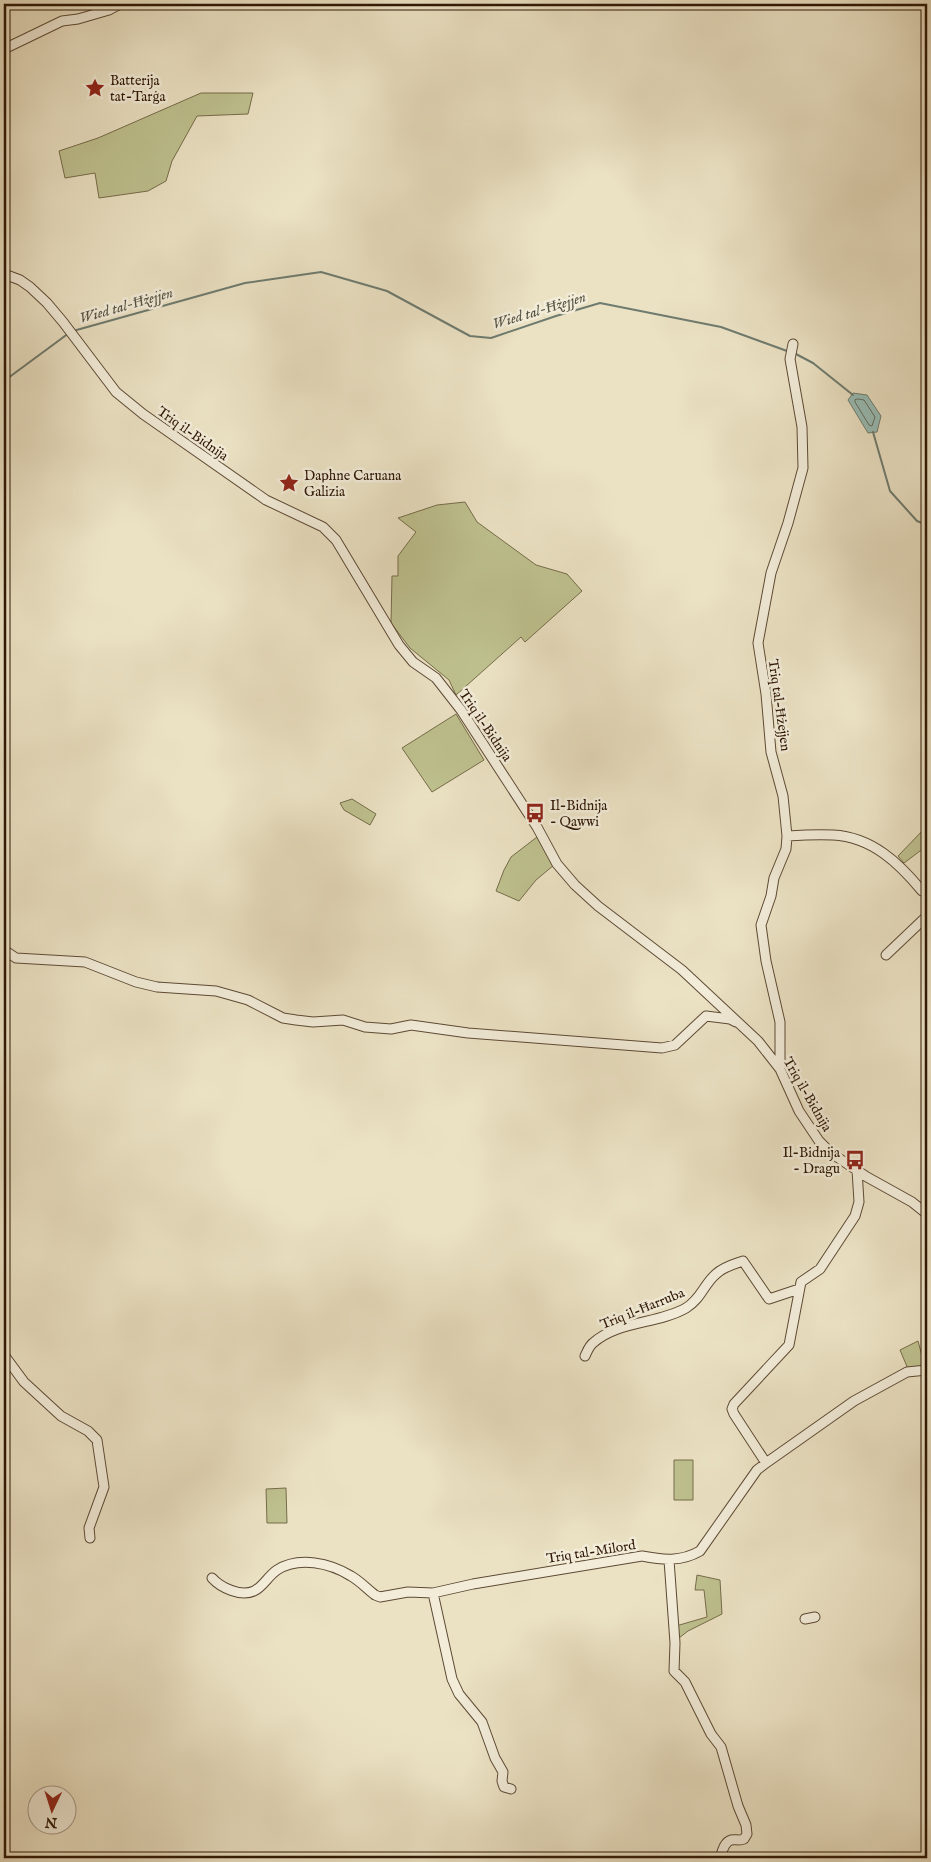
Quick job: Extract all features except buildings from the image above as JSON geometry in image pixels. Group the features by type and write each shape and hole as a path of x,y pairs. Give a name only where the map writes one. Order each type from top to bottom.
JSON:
{"street":[{"path":"4,49 62,21 78,19 120,4"},
{"name":"Triq il-Bidnija","path":"4,274 20,280 41,298 63,322 116,392 143,414 266,500 323,527 336,540 399,645 413,662 436,678 461,710 537,827 557,864 575,885 598,906 682,970 758,1041 780,1069 799,1111 819,1141 831,1153 912,1202 927,1214"},
{"name":"Triq tal-Ħżejjen","path":"780,1069 780,1022 766,961 761,925 771,896 774,878 786,849 787,836 783,796 771,752 766,694 758,644 771,573 788,523 803,468 802,427 790,359 793,344"},
{"path":"787,836 834,835 851,838 874,847 888,855 924,891 927,897"},
{"path":"886,955 927,916"},
{"path":"4,950 16,958 85,962 136,982 157,987 216,991 248,1000 283,1018 313,1022 343,1020 365,1027 391,1029 410,1025 477,1034 662,1048 675,1045 706,1016 730,1019 740,1024"},
{"path":"766,1463 732,1409 734,1404 789,1345 801,1282 820,1269 855,1216 859,1202 857,1170"},
{"name":"Triq il-Ħarruba","path":"585,1356 592,1343 616,1330 666,1316 685,1308 703,1292 715,1274 743,1261 769,1299 799,1289"},
{"path":"4,1355 24,1382 61,1416 88,1431 97,1440 104,1487 89,1528 90,1538"},
{"name":"Triq tal-Milord","path":"212,1578 222,1587 247,1593 255,1590 277,1570 291,1565 322,1564 349,1575 378,1597 408,1592 433,1593 473,1584 642,1556 669,1560 690,1557 700,1551 757,1470 854,1402 907,1372 927,1370"},
{"path":"669,1560 675,1643 674,1671 685,1682 711,1734 720,1747 738,1806 747,1828 744,1838 730,1840 726,1843 720,1858"},
{"path":"433,1593 452,1679 459,1694 482,1722 502,1772 504,1787 511,1789"},
{"path":"805,1619 815,1617"}],"green space":[{"path":"201,93 253,93 248,114 197,116 172,161 166,181 148,191 99,198 95,173 65,178 59,151 98,138"},
{"path":"465,502 477,522 536,565 567,574 582,591 525,642 521,637 456,695 449,680 410,648 391,623 392,576 398,576 398,556 416,532 398,518 437,505"},
{"path":"456,714 484,760 432,792 402,748"},
{"path":"352,799 376,814 370,825 344,810 340,803"},
{"path":"927,826 927,850 920,851 904,863 898,856"},
{"path":"537,837 554,865 536,880 519,901 496,891 511,857"},
{"path":"918,1341 925,1367 908,1369 900,1350"},
{"path":"674,1460 693,1460 693,1500 674,1500"},
{"path":"286,1488 287,1523 267,1523 266,1489"},
{"path":"697,1575 720,1580 722,1614 688,1631 679,1638 676,1626 707,1617 704,1590 695,1590"}],"water":[{"path":"853,393 867,395 881,416 877,432 868,433 848,400"}],"waterway":[{"name":"Wied tal-Ħżejjen","path":"73,331 245,283 321,272 387,291 470,336 491,338 600,303 721,327 787,351"},
{"name":"Wied tal-Ħżejjen","path":"4,381 69,333"},
{"name":"Wied tal-Ħżejjen","path":"794,353 813,363 853,395"},
{"name":"Wied tal-Ħżejjen","path":"873,432 890,491 917,521 927,525"}],"place":[{"name":"Batterija tat-Tarġa","path":"95,88"},
{"name":"Daphne Caruana Galizia","path":"289,483"},
{"name":"Il-Bidnija - Qawwi","path":"535,813"},
{"name":"Il-Bidnija - Dragu","path":"855,1160"}]}
